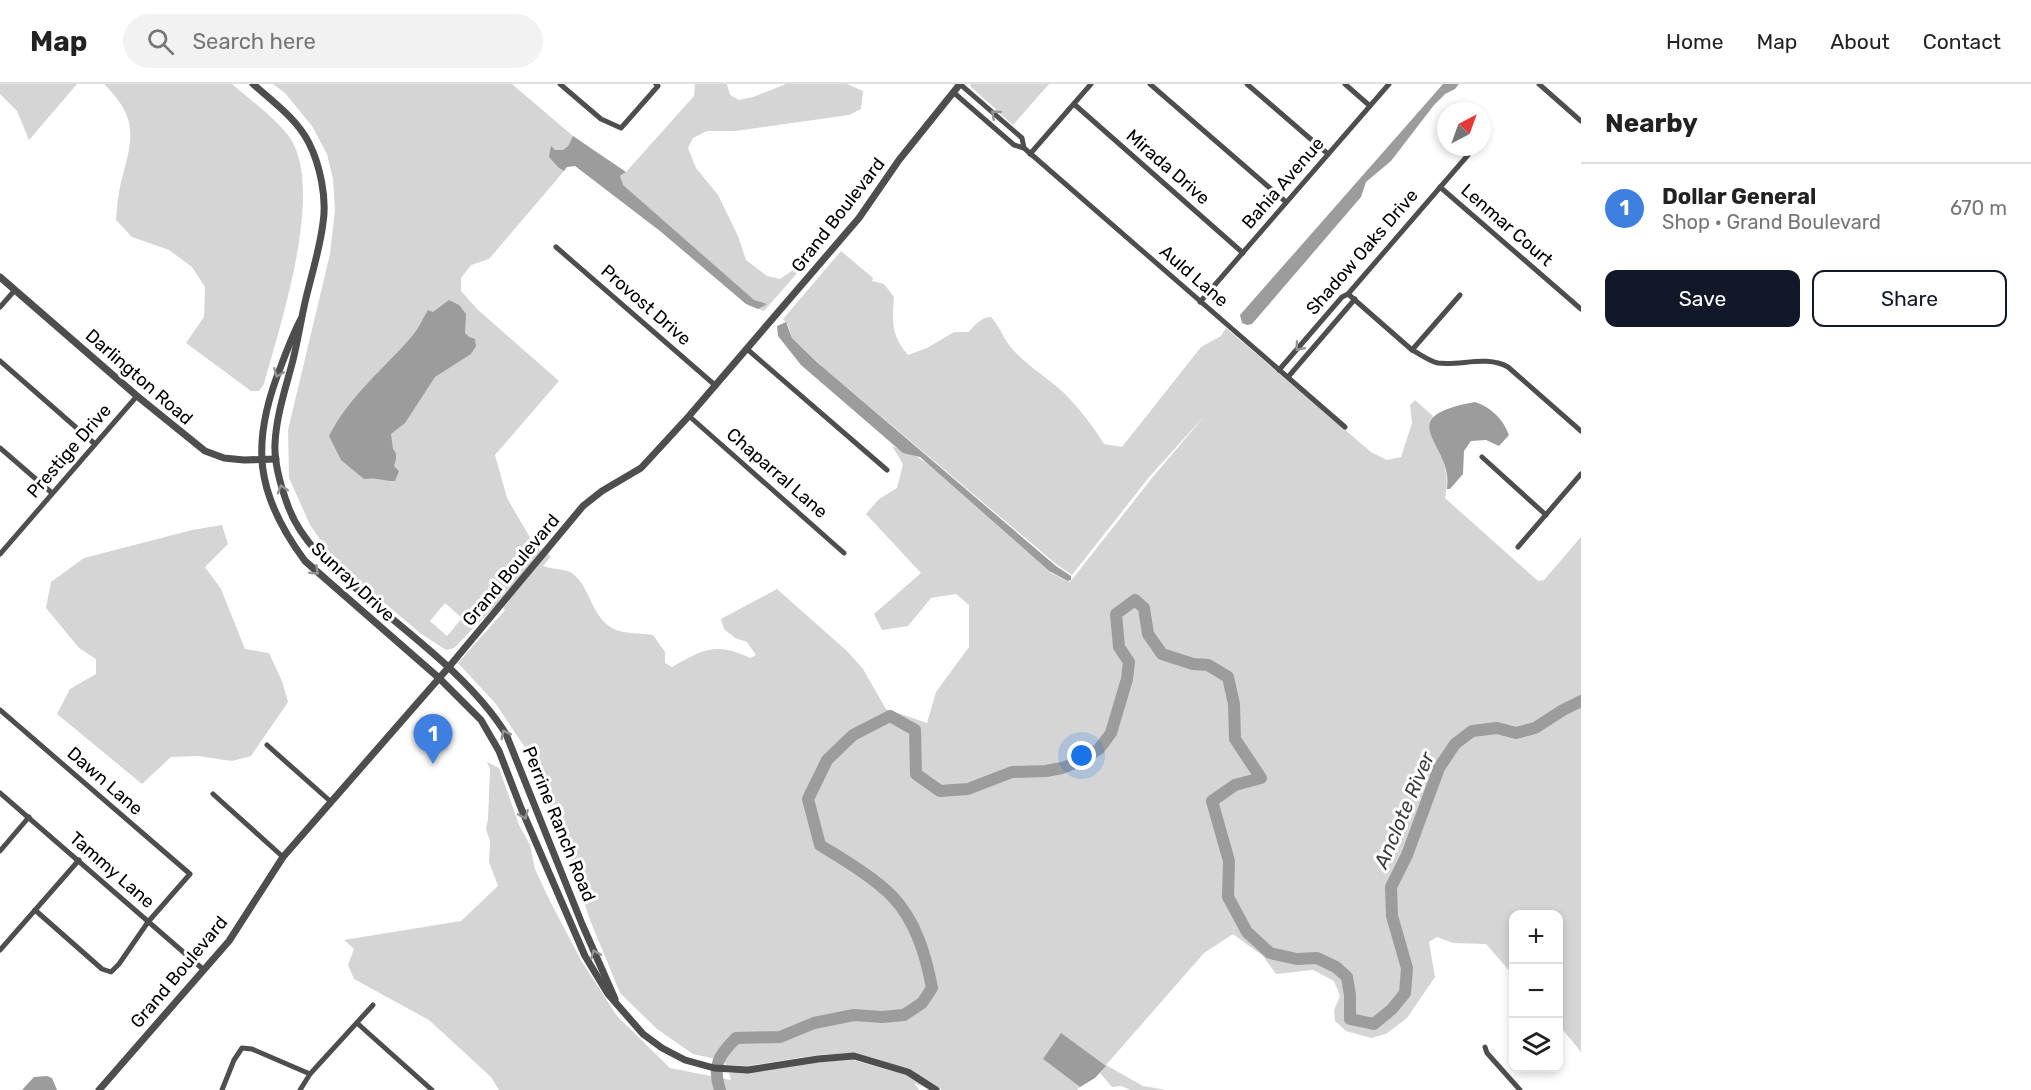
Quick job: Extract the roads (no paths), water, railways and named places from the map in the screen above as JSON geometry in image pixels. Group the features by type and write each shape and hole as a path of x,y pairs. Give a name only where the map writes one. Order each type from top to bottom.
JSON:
{"street":[{"name":"Sunray Drive","path":"253,84 290,116 309,143 320,175 324,222 275,442 278,473 289,509 306,540 327,563 448,668"},
{"path":"560,84 601,119 621,128 658,86 656,84"},
{"path":"1030,154 1091,84"},
{"path":"1150,84 1287,202"},
{"path":"1247,84 1328,154"},
{"path":"1345,84 1370,106"},
{"name":"Bahia Avenue","path":"1200,302 1389,84"},
{"path":"1539,84 1581,120"},
{"name":"Auld Lane","path":"955,87 1014,146 1024,148 1345,427"},
{"name":"Auld Lane","path":"955,87 1022,138 1024,148"},
{"name":"Grand Boulevard","path":"99,1090 229,941 283,857 448,668 583,506 602,491 641,468 716,386 859,218 899,160 955,87"},
{"name":"Mirada Drive","path":"1074,104 1243,253"},
{"name":"Shadow Oaks Drive","path":"1279,370 1467,156"},
{"name":"Lenmar Court","path":"1440,187 1581,309"},
{"name":"Provost Drive","path":"556,247 716,386"},
{"name":"Darlington Road","path":"0,277 137,396 205,451 224,458 276,459"},
{"path":"0,307 15,290"},
{"path":"1348,294 1412,350 1436,363 1497,362 1508,367 1581,431"},
{"path":"1412,350 1460,296"},
{"name":"Shadow Oaks Drive","path":"1288,377 1355,299"},
{"name":"Sunray Drive","path":"301,319 266,407 261,441 270,502 289,539 305,561 439,678"},
{"path":"747,349 887,470"},
{"path":"0,361 95,444"},
{"name":"Prestige Drive","path":"0,554 137,396"},
{"name":"Chaparral Lane","path":"689,416 844,553"},
{"path":"0,448 52,493"},
{"path":"0,460 6,453"},
{"path":"1482,458 1546,515"},
{"path":"1518,547 1581,474"},
{"name":"Perrine Ranch Road","path":"448,668 479,697 506,734 593,951 619,1007"},
{"name":"Perrine Ranch Road","path":"439,678 481,720 492,737 585,956 608,994 643,1034 662,1048 698,1064 732,1070 748,1070 854,1056 908,1072 936,1090"},
{"name":"Dawn Lane","path":"0,710 190,874 148,922"},
{"path":"267,745 330,801"},
{"name":"Tammy Lane","path":"0,793 204,970"},
{"path":"213,794 283,857"},
{"path":"0,851 28,818"},
{"path":"0,950 78,860"},
{"path":"35,910 102,969 111,972 148,922"},
{"path":"300,1090 310,1074 373,1005"},
{"path":"357,1023 432,1090"},
{"path":"1485,1047 1487,1053 1520,1090"},
{"path":"222,1090 234,1060 242,1048 252,1049 310,1074"}],"waterway":[{"name":"Anclote River","path":"720,1090 717,1067 721,1055 736,1038 780,1037 814,1023 854,1015 882,1017 904,1015 922,1003 932,988 919,939 908,916 892,896 876,882 820,845 808,799 827,760 853,735 890,716 915,730 916,774 940,791 968,789 1012,772 1046,771 1078,762 1099,749 1111,733 1127,679 1129,662 1119,647 1116,614 1135,600 1144,608 1148,634 1162,654 1193,664 1208,665 1228,677 1234,704 1235,739 1261,778 1235,785 1212,801 1229,861 1228,897 1247,932 1270,953 1297,959 1317,958 1336,967 1347,977 1350,1019 1374,1024 1392,1009 1405,993 1407,968 1392,916 1391,887 1407,855 1439,768 1455,744 1472,731 1497,728 1516,733 1535,728 1581,701"}],"place":[{"name":"Dollar General","path":"433,764"}]}
